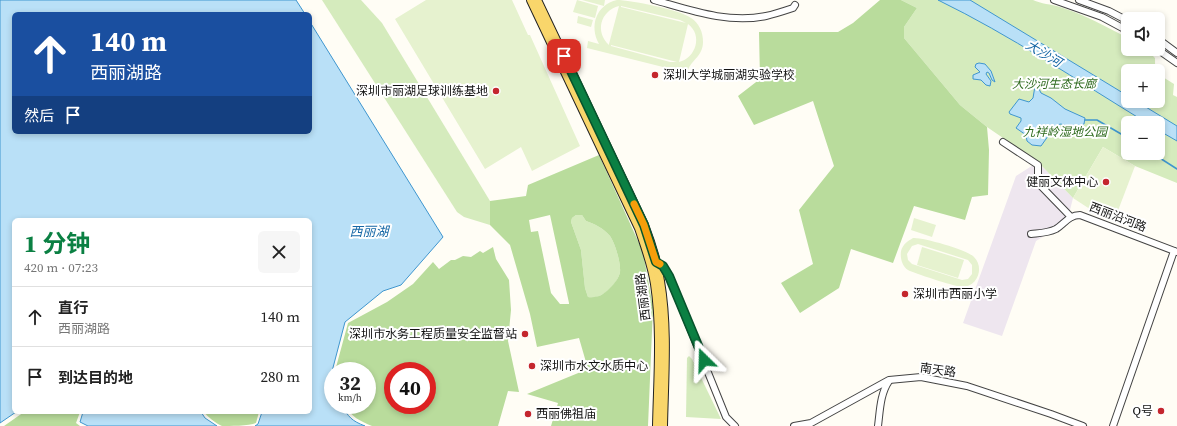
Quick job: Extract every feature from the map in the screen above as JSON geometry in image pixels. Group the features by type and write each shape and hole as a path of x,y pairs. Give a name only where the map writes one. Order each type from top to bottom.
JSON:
{"main road":[{"name":"西丽湖路","path":"531,0 639,228 649,255 655,283 658,315 660,425"},
{"name":"西丽湖路","path":"537,0 644,225 656,262 664,315 660,425"}],"street":[{"path":"654,0 701,14 732,18 765,16 793,8 795,5"},
{"path":"1054,0 1102,18 1121,28"},
{"path":"1079,0 1109,11 1121,17"},
{"path":"1165,44 1177,53"},
{"path":"1165,55 1177,63"},
{"path":"1003,142 1038,165 1038,183 1071,216"},
{"name":"西丽沿河路","path":"1031,234 1046,233 1060,226 1071,216 1083,215 1176,251"},
{"path":"1113,426 1176,251"},
{"path":"656,262 663,266 669,276 726,417 735,426"},
{"name":"南天路","path":"794,426 811,422 890,380 921,377 967,386 1083,426"},
{"path":"878,426 885,386 890,380"}],"shaded area":[{"path":"1038,162 1073,198 1067,222 1036,241 1002,336 963,323 1016,176"}],"green space":[{"path":"322,0 361,0 382,23 490,201 490,225 464,217 457,212"},
{"name":"深圳市丽湖足球训练基地","path":"426,0 512,0 528,35 530,35 580,146 532,171 521,147 485,169 395,19"},
{"path":"577,0 598,6 595,18 573,12"},
{"path":"582,0 605,0 604,6"},
{"path":"617,0 624,0 655,6 677,12 694,20 701,31 703,42 699,55 687,73 587,48 588,41 599,44 595,30 596,17 604,6","holes":["619,6 609,45 602,34 601,28 607,12","621,7 680,20 686,23","688,24 693,29 695,34 696,46 690,56 679,62","611,45 677,62 670,62 611,46"]},
{"path":"880,0 901,0 917,8 904,27 904,38 960,105 987,127 989,150 988,195 972,197 965,220 914,206 893,263 851,249 839,288 800,313 781,283 813,264 799,210 834,166 813,101 754,125 738,96 760,79 759,32 838,32 853,23"},
{"name":"大沙河生态长廊","path":"901,0 1033,0 1078,13 1121,34 1121,56 1153,56 1155,58 1155,64 1121,64 1121,108 1165,108 1165,78 1174,84 1173,95 1177,97 1177,183 1135,166 1125,160 1165,160 1165,116 1121,116 1121,158 1103,147 1073,198 1038,162 987,127 960,105 904,38 904,27 917,8"},
{"path":"578,16 593,20 591,27 577,23"},
{"name":"健丽文体中心","path":"1103,147 1121,158 1121,160 1125,160 1135,166 1114,221 1099,215 1073,198"},
{"path":"599,155 643,252 653,307 648,426 551,426 558,403 527,394 588,369 579,338 537,347 530,314 510,245 490,225 490,201 526,196 528,185","holes":["550,215 569,303 569,304 560,304 551,293 538,231 531,232 529,220","576,215 582,215 586,221 593,223 610,236 614,243 620,264 619,276 615,283 603,294 598,296 588,297 585,288 581,250 571,222 572,218"]},
{"path":"576,215 582,215 586,221 593,223 610,236 614,243 620,264 620,272 614,284 598,297 588,297 585,288 581,250 571,222 572,218"},
{"path":"914,218 936,225 932,237 911,230"},
{"path":"913,238 935,242 970,254 977,261 979,266 978,276 975,281 967,286 961,287 908,270 902,262 901,251 904,245","holes":["918,244 968,260 972,265 972,274 968,279 962,280 912,264 908,260 907,254 912,246"]},
{"path":"493,247 496,259 509,280 511,310 508,341 519,392 508,391 498,426 372,426 353,416 351,414 376,414 376,362 337,362 348,323 387,302 413,284 433,262 439,269 451,260 455,260 463,256 471,257 480,251 483,253"},
{"path":"922,247 964,260 958,278 917,265"},
{"path":"689,356 692,359 721,419 686,417 687,358"},
{"path":"21,414 79,414 76,423 80,426 4,426"},
{"path":"206,414 258,414 256,423 253,424 222,426"}],"water":[{"name":"西丽湖","path":"0,0 296,0 304,12 12,12 12,134 312,134 312,25 443,237 401,285 383,291 345,322 334,362 324,362 324,414 347,414 365,426 255,426 258,424 261,414 312,414 312,218 12,218 13,414 0,423"},
{"name":"大沙河","path":"938,0 970,0 1121,92 1121,107 1018,43"},
{"path":"976,64 985,64 991,71 995,82 992,80 989,73 987,72 986,74 991,81 990,86 986,85 981,80 973,79 973,75 980,72 975,67"},
{"path":"1035,86 1038,87 1041,93 1051,98 1065,109 1085,118 1084,124 1075,127 1061,124 1056,125 1041,146 1032,145 1027,141 1026,135 1016,128 1021,121 1021,118 1010,114 1009,112 1019,99 1029,102 1033,98"},
{"path":"1123,108 1147,108 1161,116 1136,116"},
{"path":"1165,119 1177,126 1177,141 1165,134"},
{"path":"82,414 202,414 205,418 217,426 88,426 80,422"}],"waterway":[{"path":"1085,120 1097,120 1121,134"},
{"path":"1163,160 1177,169"}],"slow traffic":[{"path":"634,204 644,225 656,262 660,264"}],"place":[{"name":"深圳大学城丽湖实验学校","path":"655,75"},
{"name":"深圳市丽湖足球训练基地","path":"496,91"},
{"name":"健丽文体中心","path":"1106,182"},
{"name":"深圳市西丽小学","path":"905,294"},
{"name":"深圳市水务工程质量安全监督站","path":"525,334"},
{"name":"深圳市水文水质中心","path":"532,366"},
{"name":"Q号","path":"1161,411"},
{"name":"西丽佛祖庙","path":"528,414"}],"route":[{"path":"564,56 644,225 656,262 663,266 669,276 704,360"}],"park label":[{"name":"九祥岭湿地公园","path":"1065,132"}]}
